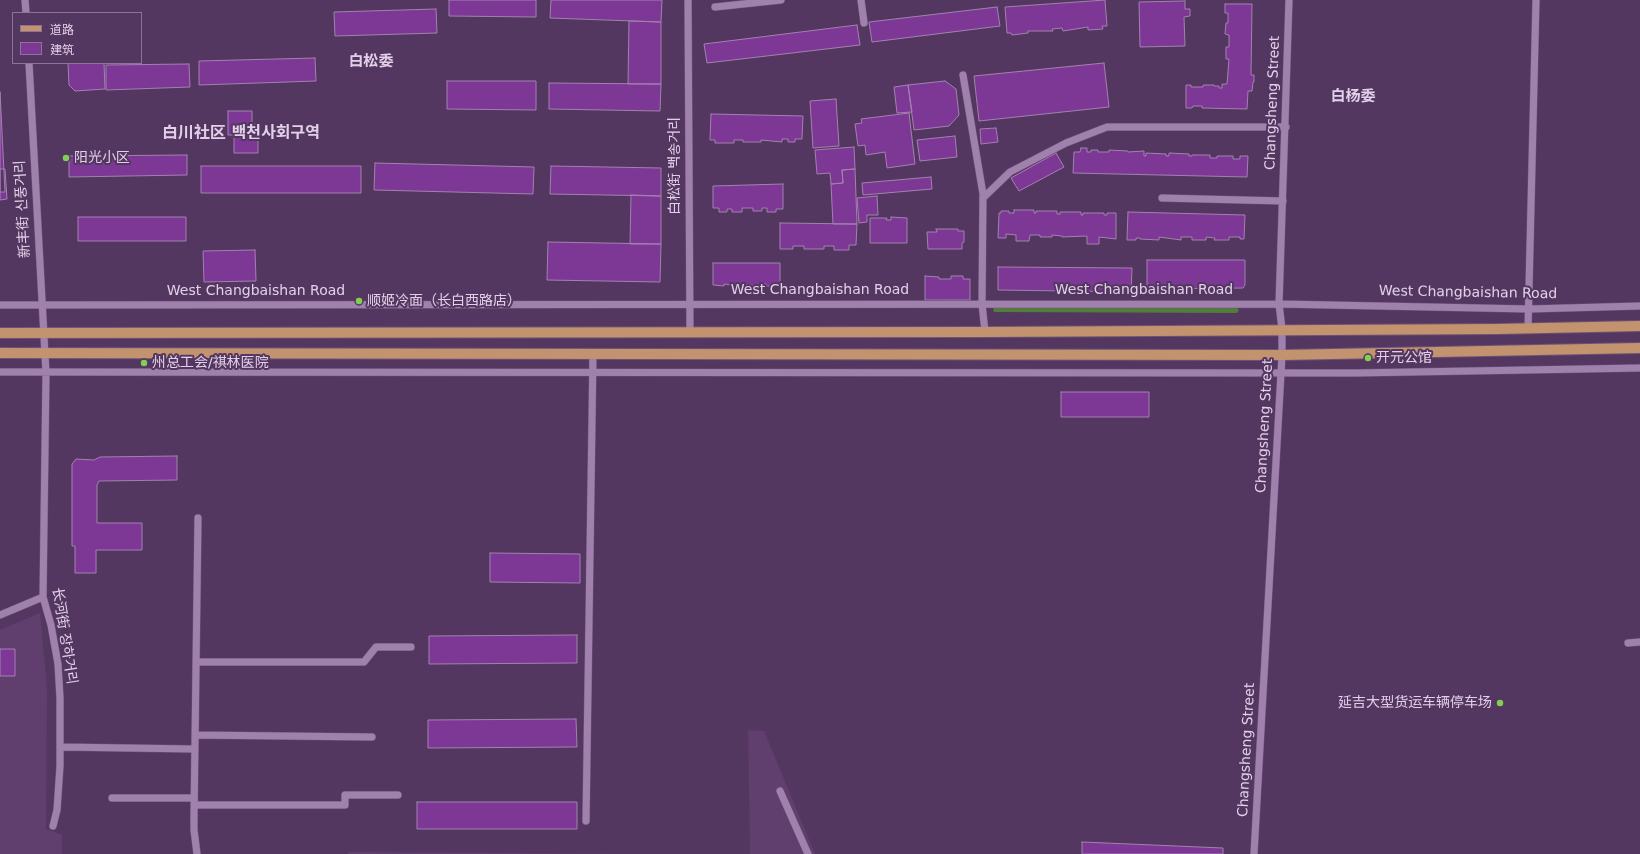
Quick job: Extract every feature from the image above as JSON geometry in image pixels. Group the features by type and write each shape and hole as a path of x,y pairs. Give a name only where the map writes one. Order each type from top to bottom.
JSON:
{"main road":[{"path":"0,334 986,332 1282,329 1528,329 1640,326"},
{"path":"0,353 1282,355 1640,348"}],"street":[{"path":"25,0 26,12"},
{"name":"白松街 백송거리","path":"688,0 690,332"},
{"path":"715,7 781,0"},
{"path":"861,0 864,23"},
{"name":"Changsheng Street","path":"1254,854 1282,355 1282,329 1279,304 1289,0"},
{"path":"1528,329 1536,0"},
{"name":"新丰街 신풍거리","path":"29,64 41,306 45,353"},
{"path":"963,75 983,198 982,304 986,332"},
{"path":"983,198 1010,172 1066,143 1107,126 1286,127"},
{"path":"1162,198 1283,201"},
{"name":"West Changbaishan Road","path":"0,305 1279,304 1529,308 1640,306"},
{"name":"长河街 장하거리","path":"45,353 43,597 51,625 58,664 60,698 58,802 53,826"},
{"path":"586,821 593,353"},
{"path":"0,372 1356,374 1640,368"},
{"path":"198,518 194,749 194,830 198,854"},
{"path":"0,615 43,597"},
{"path":"1628,643 1640,642"},
{"path":"196,662 364,662 376,647 411,648"},
{"path":"195,735 372,737"},
{"path":"60,747 194,749"},
{"path":"780,791 808,854"},
{"path":"112,798 194,802 345,805 345,795 398,795"}],"shaded area":[{"path":"40,613 47,688 46,829 62,835 62,854 0,854 0,630"},
{"path":"748,730 764,731 815,854 750,854"},
{"path":"348,852 627,854 348,854"}],"green space":[{"path":"994,308 1237,308 1239,310 1237,313 995,312 993,311"}],"building":[{"path":"449,0 536,0 536,17 449,16"},
{"path":"551,0 662,0 661,22 550,18"},
{"path":"1105,0 1107,26 1102,26 1103,29 1088,30 1088,27 1063,31 1062,28 1052,29 1053,31 1028,31 1028,33 1012,35 1011,33 1007,33 1005,7"},
{"path":"1185,1 1185,9 1190,9 1190,16 1184,17 1185,46 1140,47 1139,2"},
{"path":"1225,4 1252,4 1251,75 1254,75 1254,82 1252,91 1248,91 1247,109 1202,108 1202,106 1186,108 1186,85 1191,85 1191,87 1203,87 1203,85 1214,85 1222,88 1222,84 1227,84 1229,59 1226,59 1226,47 1229,47 1229,35 1225,34 1226,23 1228,23 1228,13 1225,13"},
{"path":"997,7 1000,26 872,42 869,22"},
{"path":"436,9 437,33 335,36 334,12"},
{"path":"629,21 661,22 661,84 628,84"},
{"path":"857,25 860,45 707,63 704,44"},
{"path":"315,58 316,81 199,85 199,61"},
{"path":"1104,63 1109,107 979,121 974,76"},
{"path":"68,64 104,64 105,89 75,91 69,85"},
{"path":"189,64 190,87 106,90 106,65"},
{"path":"447,81 536,81 536,110 447,109"},
{"path":"945,81 956,89 959,115 949,126 914,130 908,85"},
{"path":"549,83 661,84 660,111 549,109"},
{"path":"908,85 912,112 897,113 894,87"},
{"path":"0,92 5,192 0,192"},
{"path":"836,99 839,146 813,148 810,101"},
{"path":"228,111 252,111 252,124 258,124 258,153 234,153 234,135 228,135"},
{"path":"909,113 915,164 887,168 885,152 866,155 865,145 858,146 855,124 862,123 861,119"},
{"path":"711,114 803,116 802,139 795,139 795,142 788,142 788,139 782,139 782,142 761,140 761,142 743,142 743,140 734,140 734,143 715,143 715,140 710,140"},
{"path":"996,128 998,142 981,144 980,129"},
{"path":"955,136 957,157 920,161 917,140"},
{"path":"854,147 855,169 842,170 843,183 831,184 830,173 817,174 815,150"},
{"path":"1081,148 1087,148 1087,152 1091,152 1091,150 1098,150 1098,152 1109,152 1109,150 1128,152 1144,151 1144,156 1146,156 1146,153 1166,154 1166,156 1169,156 1169,153 1189,154 1189,156 1210,155 1210,158 1217,158 1217,156 1233,156 1233,159 1240,159 1240,156 1248,156 1247,177 1073,173 1074,152 1080,152"},
{"path":"1056,153 1064,167 1019,191 1011,178"},
{"path":"187,155 187,175 69,177 69,156"},
{"path":"375,163 534,167 533,194 374,190"},
{"path":"201,166 361,166 361,193 201,193"},
{"path":"551,166 661,168 661,196 550,194"},
{"path":"0,169 5,169 7,199 0,200"},
{"path":"855,169 857,224 833,224 831,184 843,183 842,170"},
{"path":"931,177 932,189 863,195 862,183"},
{"path":"783,184 783,209 776,209 776,212 767,212 767,208 762,208 762,211 753,211 753,208 742,208 742,212 732,212 732,209 727,209 727,212 719,212 719,208 713,208 713,186"},
{"path":"631,195 661,196 661,244 630,244"},
{"path":"877,196 878,215 867,215 867,222 859,223 857,198"},
{"path":"1014,210 1034,210 1034,213 1036,213 1036,211 1057,211 1057,214 1060,214 1060,212 1081,212 1081,215 1083,215 1083,213 1104,213 1104,215 1107,215 1107,213 1116,213 1116,239 1099,237 1099,244 1087,244 1087,236 1062,237 1052,235 1052,237 1040,237 1040,235 1030,235 1029,241 1016,241 1016,235 1006,234 1006,238 998,238 999,213 1001,213 1001,211 1009,211 1009,213 1014,213"},
{"path":"1128,212 1245,215 1244,239 1240,239 1240,237 1229,237 1229,240 1214,240 1215,238 1206,237 1206,240 1192,240 1192,237 1181,237 1181,240 1159,237 1159,240 1136,238 1136,240 1127,240"},
{"path":"78,217 186,217 186,241 78,241"},
{"path":"891,217 907,218 907,243 870,243 870,218 887,218 886,220 891,220"},
{"path":"780,223 857,224 856,245 849,245 849,250 834,250 834,246 824,246 824,249 804,249 804,246 793,246 793,249 780,249"},
{"path":"936,229 958,229 958,231 964,231 964,242 962,243 962,249 928,249 927,232 937,232"},
{"path":"548,242 661,244 660,282 547,280"},
{"path":"255,250 256,281 204,282 203,251"},
{"path":"1147,260 1245,260 1245,285 1243,288 1149,289 1147,286"},
{"path":"713,263 780,263 780,284 774,284 774,286 766,286 766,284 760,284 760,286 738,284 739,286 724,284 724,286 713,285"},
{"path":"998,267 1132,268 1131,292 998,290"},
{"path":"925,276 939,277 939,279 951,279 951,276 963,276 963,279 970,279 970,300 925,300"},
{"path":"1061,392 1149,392 1149,417 1061,417"},
{"path":"177,456 177,480 99,481 97,485 97,523 142,523 142,550 96,550 96,573 75,573 75,546 72,546 72,464 76,459 94,460 100,457"},
{"path":"490,553 580,554 580,583 490,582"},
{"path":"577,635 577,663 429,664 429,636"},
{"path":"0,649 15,649 15,676 0,676"},
{"path":"576,719 577,747 428,748 428,720"},
{"path":"417,802 577,802 577,829 417,829"},
{"path":"1082,842 1223,848 1223,854 1082,854"}],"place":[{"name":"阳光小区","path":"66,158"},
{"name":"顺姬冷面（长白西路店）","path":"359,301"},
{"name":"开元公馆","path":"1368,358"},
{"name":"州总工会/祺林医院","path":"144,363"},
{"name":"延吉大型货运车辆停车场","path":"1500,703"}],"district":[{"name":"白松委","path":"371,62"},
{"name":"白杨委","path":"1353,97"},
{"name":"白川社区 백천사회구역","path":"241,134"}]}
